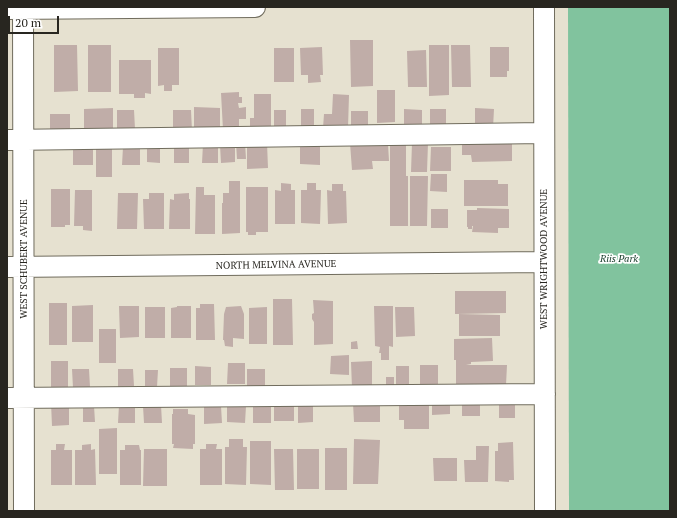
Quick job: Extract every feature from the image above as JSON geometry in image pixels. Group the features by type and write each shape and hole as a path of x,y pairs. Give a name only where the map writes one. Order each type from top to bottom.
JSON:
{"street":[{"path":"18,9 255,7"},
{"name":"WEST WRIGHTWOOD AVENUE","path":"544,7 545,511"},
{"name":"WEST SCHUBERT AVENUE","path":"18,9 15,140 15,398 24,511"},
{"path":"15,140 544,133"},
{"name":"NORTH MELVINA AVENUE","path":"15,267 544,262"},
{"path":"15,398 545,394"}],"green space":[{"name":"Riis Park","path":"568,7 670,7 670,511 569,511"}],"building":[{"path":"350,40 373,40 373,86 351,87"},
{"path":"54,45 77,45 78,91 54,92"},
{"path":"88,45 111,45 111,92 88,92"},
{"path":"429,45 449,45 449,95 429,96"},
{"path":"451,45 470,45 471,87 452,87"},
{"path":"322,47 323,75 320,75 321,82 308,83 308,75 301,75 300,48"},
{"path":"490,47 509,47 509,71 507,71 507,77 490,77"},
{"path":"158,48 179,48 179,85 172,85 172,91 164,91 164,85 158,86"},
{"path":"274,48 294,48 294,82 274,82"},
{"path":"426,50 427,87 408,87 407,51"},
{"path":"119,60 151,60 151,94 145,93 145,98 134,98 134,94 119,94"},
{"path":"377,90 395,90 395,122 377,123"},
{"path":"239,92 239,97 242,97 242,103 238,103 239,108 246,107 246,119 239,119 239,129 223,130 221,93"},
{"path":"254,94 271,94 271,126 250,126 250,118 254,118"},
{"path":"333,94 349,95 348,128 323,128 324,114 332,114"},
{"path":"194,107 220,108 220,129 194,129"},
{"path":"113,108 113,129 84,130 84,109"},
{"path":"475,108 494,109 493,128 475,127"},
{"path":"301,109 314,109 314,126 301,127"},
{"path":"404,109 422,110 422,128 404,128"},
{"path":"430,109 446,109 446,127 430,127"},
{"path":"117,110 134,110 135,129 117,129"},
{"path":"173,110 191,110 192,131 173,131"},
{"path":"274,110 286,110 286,127 274,127"},
{"path":"351,111 368,111 368,129 351,129"},
{"path":"50,114 70,114 70,130 50,130"},
{"path":"245,142 246,159 237,159 236,143"},
{"path":"390,142 406,142 408,226 390,226"},
{"path":"267,143 268,168 247,169 247,144"},
{"path":"350,143 388,144 389,161 372,161 373,169 352,170"},
{"path":"412,143 428,143 427,172 411,172"},
{"path":"462,143 512,143 512,161 472,162 471,155 462,155"},
{"path":"203,144 218,145 218,163 202,163"},
{"path":"300,144 320,144 320,165 300,164"},
{"path":"73,145 93,145 93,165 73,165"},
{"path":"96,145 112,145 112,177 96,177"},
{"path":"147,145 160,145 160,163 147,162"},
{"path":"174,145 189,145 189,163 174,163"},
{"path":"220,145 235,145 235,162 221,163"},
{"path":"123,147 140,147 140,165 122,165"},
{"path":"431,147 451,147 451,171 430,171"},
{"path":"431,174 447,174 447,192 430,191"},
{"path":"410,176 428,176 427,226 410,226"},
{"path":"464,180 498,180 498,184 508,184 508,206 464,206"},
{"path":"229,181 240,181 240,233 222,234 223,193 229,193"},
{"path":"281,183 291,184 291,190 295,190 295,224 275,224 275,190 281,191"},
{"path":"307,183 316,183 316,190 321,190 320,224 301,223 301,190 307,190"},
{"path":"332,184 343,184 343,191 346,191 347,223 328,224 327,190 332,191"},
{"path":"196,187 204,187 204,195 215,195 215,234 195,234"},
{"path":"246,187 268,187 268,232 256,232 256,235 248,235 248,232 246,232"},
{"path":"51,189 70,189 70,225 65,225 65,227 51,227"},
{"path":"75,190 92,190 92,231 83,230 83,226 74,226"},
{"path":"118,193 138,193 137,229 117,229"},
{"path":"149,193 164,193 164,229 144,229 143,199 149,199"},
{"path":"189,193 190,229 169,229 170,199 174,200 174,194"},
{"path":"477,208 509,209 509,228 498,228 498,233 472,232 473,226 472,229 468,229 467,227 467,210 477,210"},
{"path":"431,209 448,209 448,228 431,228"},
{"path":"455,291 506,291 506,313 455,314"},
{"path":"273,299 292,299 293,345 273,345"},
{"path":"313,300 333,301 333,344 314,345 314,322 312,319 312,314 314,313"},
{"path":"49,303 67,303 67,345 49,345"},
{"path":"200,304 214,304 215,340 196,340 196,308 200,308"},
{"path":"93,305 93,342 72,342 72,306"},
{"path":"119,306 139,306 139,337 120,338"},
{"path":"177,306 191,306 191,338 171,338 171,308"},
{"path":"241,306 244,314 244,339 233,338 233,347 225,346 223,340 224,314 226,307"},
{"path":"374,306 393,306 393,347 389,346 389,360 381,360 381,353 379,353 380,347 375,346"},
{"path":"145,307 165,307 165,338 145,338"},
{"path":"267,307 267,344 249,344 249,308"},
{"path":"395,307 414,307 415,336 396,337"},
{"path":"459,314 500,315 500,336 459,336"},
{"path":"99,329 116,329 116,363 99,363"},
{"path":"492,338 493,361 471,362 471,364 466,365 507,365 506,385 456,385 454,339"},
{"path":"357,341 358,349 351,349 351,342"},
{"path":"349,355 349,375 330,374 331,356"},
{"path":"51,361 68,361 68,387 51,387"},
{"path":"372,361 372,388 352,388 351,362"},
{"path":"228,363 245,363 245,384 227,384"},
{"path":"420,365 438,365 438,384 420,384"},
{"path":"195,366 211,367 211,385 195,385"},
{"path":"396,366 409,366 409,384 396,385"},
{"path":"170,368 187,368 187,386 170,386"},
{"path":"72,369 89,369 90,387 73,388"},
{"path":"118,369 133,369 134,386 118,387"},
{"path":"247,369 265,369 265,387 247,387"},
{"path":"145,370 158,370 157,387 145,386"},
{"path":"386,377 394,377 394,387 386,387"},
{"path":"432,401 450,401 450,414 432,415"},
{"path":"462,401 480,401 480,416 462,416"},
{"path":"515,401 515,418 499,418 499,402"},
{"path":"274,402 294,402 294,421 274,421"},
{"path":"380,402 380,422 354,422 353,403"},
{"path":"51,403 69,403 69,425 52,426"},
{"path":"399,403 429,403 429,429 404,429 404,420 399,420"},
{"path":"119,405 135,405 135,423 118,423"},
{"path":"161,405 162,423 144,423 143,406"},
{"path":"227,405 246,406 245,423 227,422"},
{"path":"253,405 271,405 271,423 253,423"},
{"path":"83,406 94,406 95,422 83,422"},
{"path":"221,406 222,423 204,424 204,407"},
{"path":"298,406 313,406 313,422 298,423"},
{"path":"173,409 188,409 188,414 195,415 195,444 193,444 193,449 173,448"},
{"path":"117,428 117,474 99,474 99,429"},
{"path":"229,439 243,439 243,447 247,447 246,485 225,484 225,447 229,447"},
{"path":"354,439 380,440 378,484 353,484"},
{"path":"250,441 271,441 271,485 250,484"},
{"path":"513,442 514,480 509,480 509,482 495,481 495,451 498,451 498,443"},
{"path":"56,444 65,444 64,450 72,450 72,485 51,485 51,450 56,450"},
{"path":"91,444 91,450 95,449 96,485 75,485 75,450 82,450 82,445"},
{"path":"206,444 217,444 216,449 222,449 222,485 200,485 200,449 206,449"},
{"path":"125,445 139,445 141,450 141,485 120,485 120,450 125,450"},
{"path":"476,446 489,446 488,482 465,482 464,460 476,460"},
{"path":"325,448 347,448 347,490 325,490"},
{"path":"144,449 167,449 167,486 143,486"},
{"path":"274,449 293,449 294,490 275,490"},
{"path":"297,449 319,449 319,489 297,489"},
{"path":"433,458 457,458 457,481 434,481"}]}
